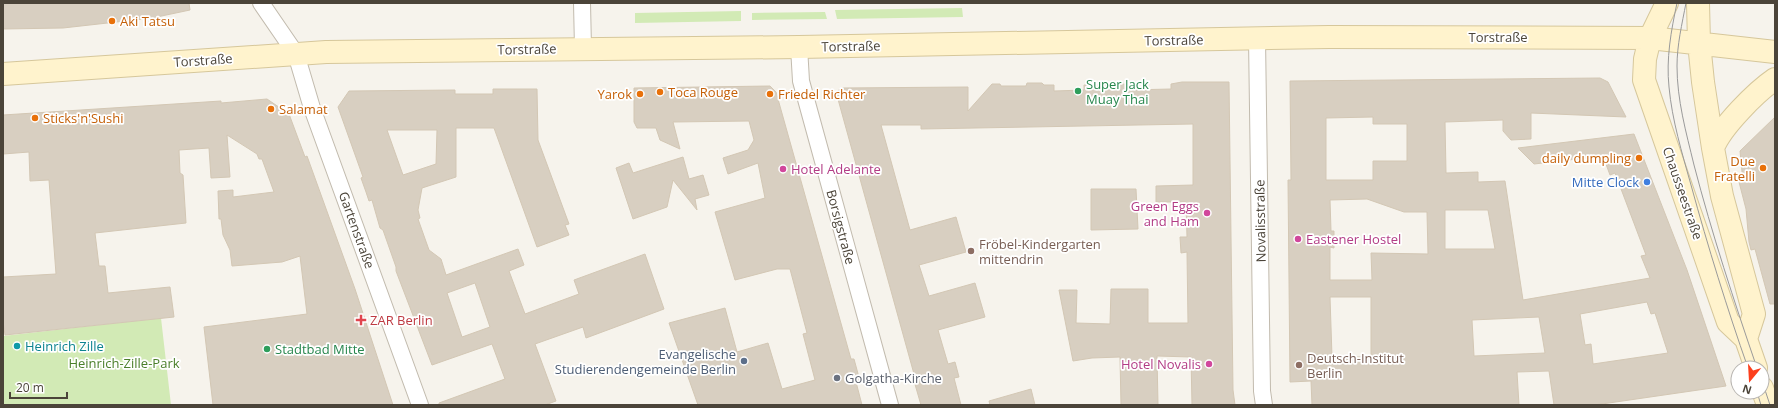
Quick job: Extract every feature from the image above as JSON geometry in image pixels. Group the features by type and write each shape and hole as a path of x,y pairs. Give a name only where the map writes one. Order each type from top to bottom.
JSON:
{"main road":[{"name":"Chausseestraße","path":"1667,3 1650,38 1645,59 1644,80 1728,322 1746,339 1753,360"},
{"path":"1698,3 1698,43 1702,82 1713,148 1722,196 1754,314 1746,339"},
{"name":"Torstraße","path":"3,74 345,51 799,47 1397,36 1650,38 1775,52"},
{"path":"1713,148 1716,138 1723,130 1753,98 1775,79"}],"street":[{"name":"Gartenstraße","path":"261,3 296,54 312,108 420,405"},
{"path":"582,3 583,48"},
{"name":"Novalisstraße","path":"1257,38 1262,391 1264,405"},
{"name":"Borsigstraße","path":"799,47 801,81 890,405"}],"green space":[{"path":"962,8 963,17 837,19 835,10"},
{"path":"741,11 741,21 635,23 635,13"},
{"path":"825,12 827,19 752,20 752,13"},
{"name":"Heinrich-Zille-Park","path":"161,318 171,405 3,405 3,336"}],"building":[{"path":"3,3 189,3 190,10 152,18 63,28 3,29"},
{"path":"1600,78 1608,82 1626,117 1531,113 1531,139 1511,140 1503,131 1503,120 1445,122 1446,173 1478,172 1478,182 1505,181 1523,300 1650,278 1641,256 1646,255 1615,173 1610,175 1603,156 1534,164 1518,148 1634,134 1687,270 1726,386 1595,405 1554,405 1549,371 1517,372 1519,405 1312,405 1311,381 1290,382 1288,180 1291,180 1290,81","holes":["1373,117 1373,124 1407,124 1407,161 1373,161 1373,180 1326,180 1326,118","1367,199 1404,212 1427,212 1428,254 1371,253 1372,280 1330,280 1330,247 1334,248 1334,231 1331,231 1330,200","1445,210 1488,210 1495,249 1445,249","1330,297 1371,297 1371,357 1332,357","1647,302 1651,314 1655,313 1668,353 1593,364 1591,344 1585,345 1580,314","1539,317 1545,353 1474,356 1472,320"]},
{"path":"1182,82 1229,82 1233,390 1235,405 1192,405 1191,357 1157,356 1158,405 1121,405 1120,357 1092,358 1073,361 1059,290 1077,290 1076,323 1110,324 1111,289 1148,289 1148,323 1188,323 1187,252 1181,253 1180,237 1187,237 1186,202 1156,202 1156,186 1193,185 1193,124 921,129 921,125 881,125 910,230 956,217 966,252 919,265 929,296 975,283 985,317 938,330 948,364 955,362 959,377 954,378 961,405 921,405 912,374 914,374 836,92 842,88 968,87 968,111 992,84 1000,84 1001,86 1026,86 1027,83 1042,83 1044,85 1054,85 1054,91 1084,90 1084,85 1130,84 1130,90 1171,89 1171,84"},
{"path":"770,86 776,92 851,359 854,359 860,381 856,382 862,405 698,405 669,323 725,308 737,352 768,343 782,389 815,380 803,334 807,333 790,269 777,269 735,280 715,212 765,198 758,163 728,174 723,158 748,150 754,140 749,121 673,122 680,149 660,140 656,128 637,128 634,122 634,88"},
{"path":"493,89 537,89 538,140 569,224 565,225 569,235 537,247 494,128 456,128 456,177 422,188 418,210 420,218 418,219 429,250 441,259 446,275 518,249 524,265 509,271 525,314 579,294 574,280 645,254 664,309 586,338 583,327 535,344 556,401 545,405 439,405 439,403 505,379 492,344 432,365 396,271 396,267 383,230 380,228 372,200 369,201 361,178 363,177 338,107 349,91 455,90 455,94 493,94","holes":["387,130 437,130 436,164 403,175","475,283 490,327 462,337 447,293"]},
{"path":"267,99 289,114 305,157 307,156 355,289 393,405 213,405 204,327 307,314 300,256 282,262 232,266 230,250 223,235 221,219 219,219 218,191 233,190 233,197 274,192 262,159 259,159 257,154 227,135 230,177 211,178 209,148 179,150 180,173 183,175 186,223 95,233 99,266 105,266 108,293 170,287 174,317 5,335 3,322 3,277 56,274 49,180 30,181 29,152 3,154 3,115 221,101 221,103"},
{"path":"1775,117 1775,304 1770,304 1755,249 1751,250 1746,209 1739,182 1743,182 1740,151"},
{"path":"683,157 689,179 703,175 709,195 695,199 697,210 673,180 667,207 633,219 616,168 629,163 633,173"},
{"path":"1091,189 1136,189 1138,229 1091,230"},
{"path":"1031,389 1035,405 990,405 989,401"}],"tram line":[{"path":"1677,3 1671,34 1668,66 1672,112 1704,231 1745,360"},
{"path":"1686,3 1677,58 1677,79 1682,116 1708,216 1754,360"},
{"path":"1759,400 1761,405"},
{"path":"1768,400 1770,405"}],"place":[{"name":"Aki Tatsu","path":"112,21"},
{"name":"Super Jack Muay Thai","path":"1078,91"},
{"name":"Toca Rouge","path":"660,92"},
{"name":"Yarok","path":"640,94"},
{"name":"Friedel Richter","path":"770,94"},
{"name":"Salamat","path":"271,109"},
{"name":"Sticks'n'Sushi","path":"35,118"},
{"name":"daily dumpling","path":"1639,158"},
{"name":"Due Fratelli","path":"1763,168"},
{"name":"Hotel Adelante","path":"783,169"},
{"name":"Mitte Clock","path":"1647,182"},
{"name":"Green Eggs and Ham","path":"1207,213"},
{"name":"Eastener Hostel","path":"1298,239"},
{"name":"Fröbel-Kindergarten mittendrin","path":"971,251"},
{"name":"ZAR Berlin","path":"361,320"},
{"name":"Heinrich Zille","path":"17,346"},
{"name":"Stadtbad Mitte","path":"267,349"},
{"name":"Evangelische Studierendengemeinde Berlin","path":"744,361"},
{"name":"Hotel Novalis","path":"1209,364"},
{"name":"Deutsch-Institut Berlin","path":"1299,365"},
{"name":"Golgatha-Kirche","path":"837,378"}]}
